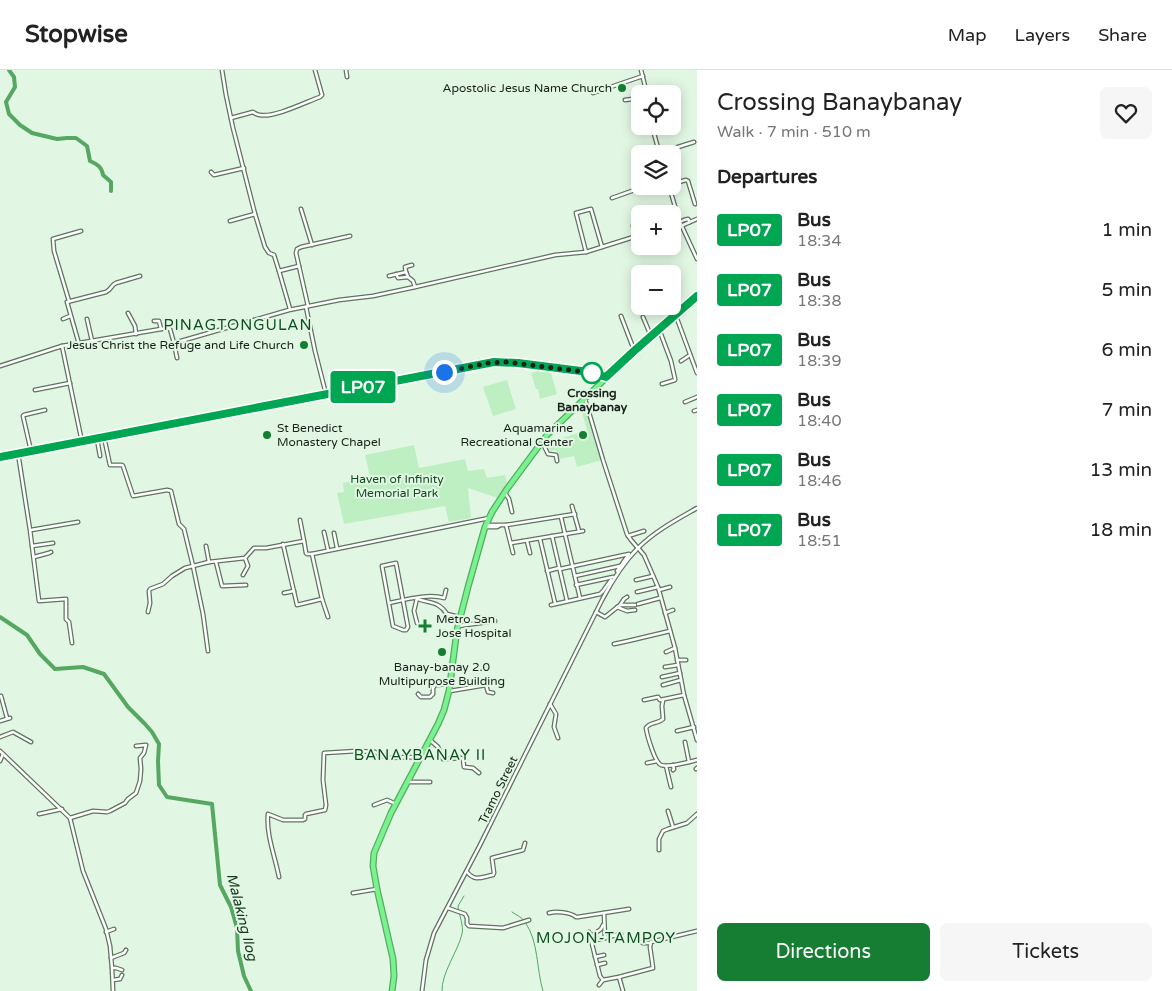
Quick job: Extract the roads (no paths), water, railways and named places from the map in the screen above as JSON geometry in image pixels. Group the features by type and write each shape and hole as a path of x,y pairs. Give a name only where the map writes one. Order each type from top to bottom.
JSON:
{"highway":[{"path":"681,310 697,296"},
{"path":"392,991 394,976 393,958 377,889 373,866 374,853 376,844 444,710 449,692 458,626 485,526 541,441 606,377 676,315"}],"main road":[{"path":"0,457 494,362 518,363 589,372 606,377"}],"street":[{"path":"222,70 231,118 255,214 265,247 269,253 274,255 290,310"},
{"path":"231,118 253,112 257,115 280,112 320,97 322,95 315,70"},
{"path":"346,70 347,77"},
{"path":"641,70 644,85"},
{"path":"594,93 643,76"},
{"path":"625,100 631,99"},
{"path":"681,146 694,142"},
{"path":"211,172 214,175 244,168"},
{"path":"681,181 688,181 695,204"},
{"path":"612,198 631,191"},
{"path":"301,209 312,245"},
{"path":"586,252 576,214 584,211 591,209 602,247"},
{"path":"230,221 255,214"},
{"path":"681,223 697,219"},
{"path":"681,225 697,258"},
{"path":"79,344 66,303 69,301 54,251 53,239 81,231"},
{"path":"326,394 315,351 296,253 297,249 301,247 350,236"},
{"path":"174,343 307,306 415,288 555,255 586,252 631,238"},
{"path":"412,265 405,267 408,277 413,281 415,288"},
{"path":"279,271 299,266"},
{"path":"389,276 406,272"},
{"path":"396,274 398,278 408,277"},
{"path":"69,301 106,292 116,282 140,276"},
{"path":"128,313 135,325 136,334"},
{"path":"679,315 697,373"},
{"path":"62,320 70,316"},
{"path":"621,316 634,351"},
{"path":"643,317 651,336"},
{"path":"87,319 92,341"},
{"path":"154,321 158,320 162,329"},
{"path":"0,366 62,346 168,328 170,329 177,358"},
{"path":"659,329 671,361 675,379 662,384"},
{"path":"62,346 82,442"},
{"path":"680,361 690,355"},
{"path":"35,390 70,383"},
{"path":"685,402 697,397"},
{"path":"585,398 628,536 644,555 658,588 675,648 684,695 697,740"},
{"path":"31,451 23,416 45,410"},
{"path":"104,437 110,465 123,466 133,496 167,490 171,491 179,524 184,529 193,566 203,614 208,651"},
{"path":"96,439 100,456"},
{"path":"541,441 548,454 556,455 557,461"},
{"path":"18,454 39,601 66,599 66,619 69,622 72,643"},
{"path":"505,493 512,512"},
{"path":"572,506 579,532"},
{"name":"Tramo Street","path":"422,991 426,960 438,924 467,872 614,578 638,548 663,528 697,508"},
{"path":"485,526 506,525 575,514"},
{"path":"561,516 580,598"},
{"path":"300,520 306,553 312,554 489,518"},
{"path":"30,530 78,522"},
{"path":"506,525 513,553"},
{"path":"511,543 584,531"},
{"path":"628,536 644,531"},
{"path":"324,532 328,550"},
{"path":"334,533 336,548"},
{"path":"552,536 567,601"},
{"path":"540,539 556,603"},
{"path":"148,612 150,589 163,584 185,568 210,562 245,558 254,548 266,548 304,541"},
{"path":"527,541 530,553"},
{"path":"32,546 53,543"},
{"path":"283,544 297,605 322,599"},
{"path":"206,546 210,562"},
{"path":"34,557 51,552"},
{"path":"312,554 328,618"},
{"path":"547,571 629,554 600,594 550,605"},
{"path":"243,575 248,566 245,558"},
{"path":"216,562 222,586 246,585"},
{"path":"396,563 404,600 408,627 406,630 393,626 389,603 382,566 396,563"},
{"path":"574,576 620,566"},
{"path":"636,580 653,576"},
{"path":"576,585 612,578"},
{"path":"637,592 670,587"},
{"path":"389,603 437,596 444,598 446,590"},
{"path":"284,593 294,591"},
{"path":"596,612 605,617 627,597"},
{"path":"417,598 438,604 443,607 447,614 460,618"},
{"path":"417,598 414,611 417,623"},
{"path":"619,606 629,611 636,606 661,598"},
{"path":"665,613 673,610"},
{"path":"458,626 495,621"},
{"path":"614,644 670,631"},
{"path":"666,652 675,648"},
{"path":"677,660 686,660"},
{"path":"665,667 678,665"},
{"path":"662,677 680,673"},
{"path":"664,685 682,680"},
{"path":"418,694 421,697 430,697 433,694 433,686 450,684"},
{"path":"449,692 486,685 488,692 493,692"},
{"path":"644,700 658,696 660,700 663,700 684,695"},
{"path":"0,720 9,718 2,696"},
{"path":"663,700 663,719 649,724 646,728 650,744 659,765 666,766 697,760"},
{"path":"550,704 556,714 554,728 558,738"},
{"path":"678,731 694,727"},
{"path":"0,736 12,732 31,742"},
{"path":"430,740 438,747 443,759 461,758 463,759 464,767 473,768 479,773"},
{"path":"685,742 689,762"},
{"path":"70,818 93,811 107,812 125,803 136,793 140,781 140,758 146,750 146,745 136,746"},
{"path":"0,751 62,808 70,818 83,871 106,932 111,958 113,991"},
{"path":"279,877 268,829 268,814 283,820 305,820 306,814 325,810 324,753 357,751 375,752 387,758 420,758"},
{"path":"0,761 3,754"},
{"path":"647,763 657,761"},
{"path":"673,765 673,770"},
{"path":"666,766 671,787"},
{"path":"408,782 430,782"},
{"path":"374,805 387,800 396,804"},
{"path":"39,814 62,808"},
{"path":"668,811 673,827"},
{"path":"659,850 659,839 665,830 688,823 697,814"},
{"path":"467,872 473,878 493,876 492,858 523,850 524,843"},
{"path":"354,893 377,889"},
{"path":"448,908 465,914 469,926 503,928 528,920"},
{"path":"548,913 555,911 572,913 578,916 629,909"},
{"path":"604,913 605,938"},
{"path":"590,936 604,925"},
{"path":"106,932 114,930"},
{"path":"635,938 643,943 650,943 697,931"},
{"path":"589,932 600,976 603,980"},
{"path":"592,941 621,934"},
{"path":"599,985 603,980 653,968 650,943"},
{"path":"111,958 124,953 126,950"},
{"path":"595,957 604,955"},
{"path":"597,965 605,963"},
{"path":"112,968 122,970"},
{"path":"113,980 120,979 122,975"},
{"path":"619,977 623,991"}],"waterway":[{"path":"9,70 14,77 15,87 6,102 9,114 32,133 57,139 76,138 87,146 90,161 99,166 103,175 111,182 111,191"},
{"name":"Malaking Ilog","path":"0,617 27,635 40,654 55,669 83,667 104,674 128,707 152,732 159,744 159,785 167,797 212,804 220,885 231,907 237,928 238,951 244,976 251,991"},
{"path":"442,991 444,977 462,934 458,906 464,896"},
{"path":"512,912 521,917 530,930 543,991"}],"place":[{"name":"Apostolic Jesus Name Church","path":"622,88"},
{"name":"Jesus Christ the Refuge and Life Church","path":"304,345"},
{"name":"Crossing Banaybanay","path":"592,373"},
{"name":"St Benedict Monastery Chapel","path":"267,435"},
{"name":"Aquamarine Recreational Center","path":"583,435"},
{"name":"Metro San Jose Hospital","path":"425,626"},
{"name":"Banay-banay 2.0 Multipurpose Building","path":"442,652"}],"district":[{"name":"PINAGTONGULAN","path":"238,325"},
{"name":"BANAYBANAY II","path":"420,755"},
{"name":"MOJON-TAMPOY","path":"606,938"}],"park label":[{"name":"Haven of Infinity Memorial Park","path":"397,486"}]}
